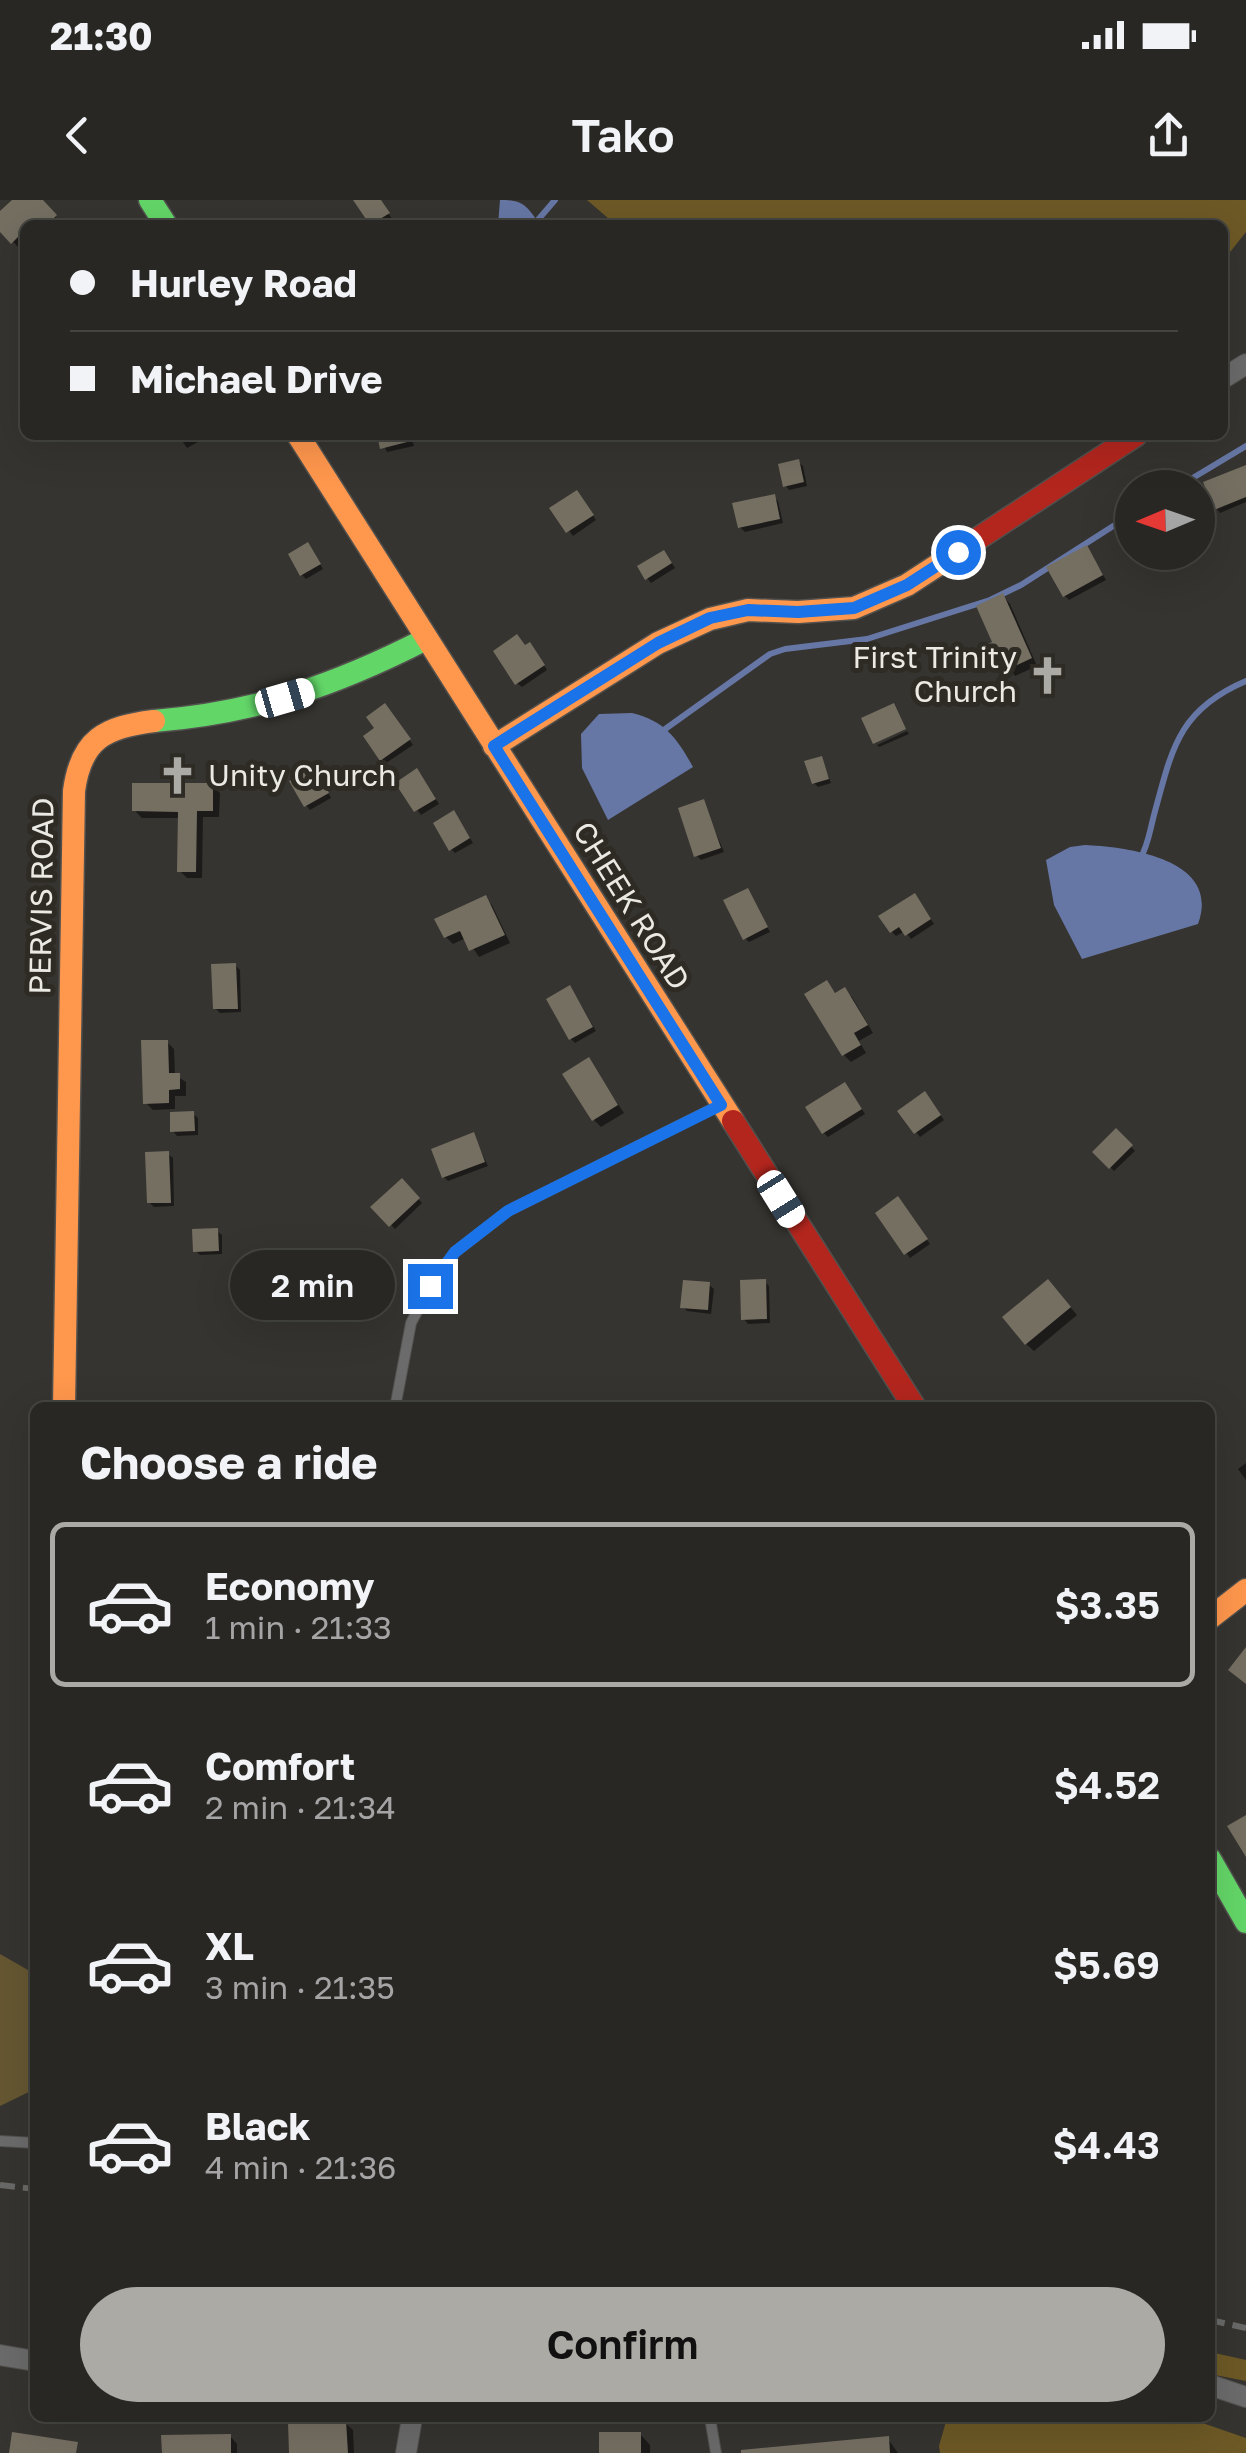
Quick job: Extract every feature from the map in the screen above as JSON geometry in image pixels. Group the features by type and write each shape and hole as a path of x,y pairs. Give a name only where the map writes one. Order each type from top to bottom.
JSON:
{"street":[{"name":"CHEEK ROAD","path":"301,440 911,1402"},
{"path":"494,746 658,643 710,618 748,610 854,608 907,585 1128,440"},
{"name":"PERVIS ROAD","path":"64,1402 73,799 79,765 94,741 106,734 129,726 252,707 301,693 362,672 426,639"},
{"path":"1215,1614 1246,1590"},
{"path":"1215,1868 1246,1922"},
{"path":"0,2355 30,2360"},
{"path":"1215,2387 1246,2397"},
{"path":"406,2453 411,2422"}],"lane":[{"path":"395,1402 411,1323 430,1286 455,1252 508,1211 721,1105"},
{"path":"0,2141 30,2143"},
{"path":"711,2422 716,2453"}],"shaded area":[{"path":"587,200 1246,200 1246,232 1228,255 1228,220 610,220"},
{"path":"0,1954 30,1971 30,2091 0,2106"},
{"path":"1215,2353 1246,2360 1246,2381 1215,2375"},
{"path":"946,2422 1200,2422 1246,2438 1246,2453 940,2453"}],"water":[{"path":"500,200 524,205 537,220 498,220"},
{"path":"632,713 669,732 693,767 608,820 582,768 581,734 599,714"},
{"path":"1085,845 1146,854 1184,871 1197,885 1202,902 1198,924 1082,959 1054,905 1046,860 1070,847"}],"building":[{"path":"12,200 43,200 57,215 52,220 20,220 20,237 11,244 0,232 0,211"},
{"path":"353,200 381,200 390,213 378,220 367,220"},
{"path":"378,440 411,441 380,449"},
{"path":"799,459 804,482 783,487 778,464"},
{"path":"1246,465 1246,497 1215,510 1215,477"},
{"path":"577,490 594,515 566,533 549,508"},
{"path":"775,494 780,519 738,528 732,503"},
{"path":"308,542 321,564 300,576 288,554"},
{"path":"1087,545 1103,575 1063,597 1046,567"},
{"path":"664,550 672,563 645,580 637,566"},
{"path":"1003,593 1032,658 1006,670 1000,657 991,661 984,646 992,642 976,606"},
{"path":"517,634 525,645 530,642 545,665 515,685 493,651"},
{"path":"385,703 411,739 380,761 363,736 374,728 366,717"},
{"path":"894,703 906,729 873,744 861,718"},
{"path":"822,756 829,779 812,784 804,761"},
{"path":"314,767 329,793 304,807 289,781"},
{"path":"417,768 436,799 414,812 395,783"},
{"path":"132,783 213,783 213,811 197,811 196,872 177,872 178,812 132,811"},
{"path":"704,799 721,848 694,857 678,808"},
{"path":"454,810 470,838 449,851 433,823"},
{"path":"748,888 768,927 743,940 723,900"},
{"path":"915,893 931,919 905,936 899,927 890,933 878,916"},
{"path":"486,895 505,935 469,951 460,931 444,938 434,919"},
{"path":"236,963 238,1009 213,1009 211,964"},
{"path":"827,980 835,993 845,987 868,1025 854,1033 861,1045 842,1056 804,994"},
{"path":"570,985 593,1027 569,1040 546,999"},
{"path":"141,1040 168,1040 169,1073 180,1073 180,1089 169,1090 169,1103 143,1104"},
{"path":"589,1057 618,1105 592,1121 562,1074"},
{"path":"845,1082 862,1109 822,1134 805,1107"},
{"path":"925,1091 941,1115 914,1134 897,1111"},
{"path":"194,1111 195,1131 170,1132 170,1112"},
{"path":"1116,1128 1133,1145 1109,1169 1092,1152"},
{"path":"474,1132 485,1162 442,1178 431,1149"},
{"path":"169,1151 171,1203 147,1203 145,1152"},
{"path":"402,1178 420,1198 389,1227 370,1207"},
{"path":"898,1196 928,1239 904,1255 875,1213"},
{"path":"218,1228 219,1251 193,1252 192,1229"},
{"path":"334,1260 357,1271 338,1309 316,1298"},
{"path":"766,1279 767,1319 741,1320 740,1280"},
{"path":"1048,1279 1071,1307 1025,1345 1002,1317"},
{"path":"683,1280 710,1282 708,1310 680,1308"},
{"path":"1246,1647 1246,1684 1228,1670"},
{"path":"1246,1815 1246,1857 1227,1826"},
{"path":"288,2422 346,2422 348,2453 289,2453"},
{"path":"12,2432 78,2442 76,2453 9,2453"},
{"path":"599,2432 641,2432 641,2453 599,2453"},
{"path":"231,2434 231,2453 162,2453 161,2435"},
{"path":"889,2436 890,2453 741,2453 741,2450"}],"waterway":[{"path":"538,220 555,200"},
{"path":"1206,470 1246,446"},
{"path":"661,732 770,654 867,639 990,600 1021,585 1115,525"},
{"path":"1140,859 1166,770 1181,734 1205,705 1246,681"}],"railway":[{"path":"0,2185 30,2188"},
{"path":"1215,2321 1246,2328"}],"traffic: fast":[{"path":"150,200 163,220"},
{"path":"154,721 261,704 327,683 426,639"},
{"path":"1215,1868 1246,1922"}],"traffic: slow":[{"path":"301,440 733,1121"},
{"path":"494,746 658,643 710,619 748,610 854,608 907,585 950,557"},
{"path":"64,1402 74,791 83,759 98,739 122,727 154,721"},
{"path":"1215,1614 1246,1590"}],"traffic: jam":[{"path":"950,557 1128,440"},
{"path":"733,1121 911,1402"}],"place":[{"name":"First Trinity Church","path":"1047,675"},
{"name":"Unity Church","path":"178,776"}],"route":[{"path":"430,1286 455,1252 508,1211 721,1105 494,746 658,643 710,618 748,610 854,608 907,585 958,552"}]}
